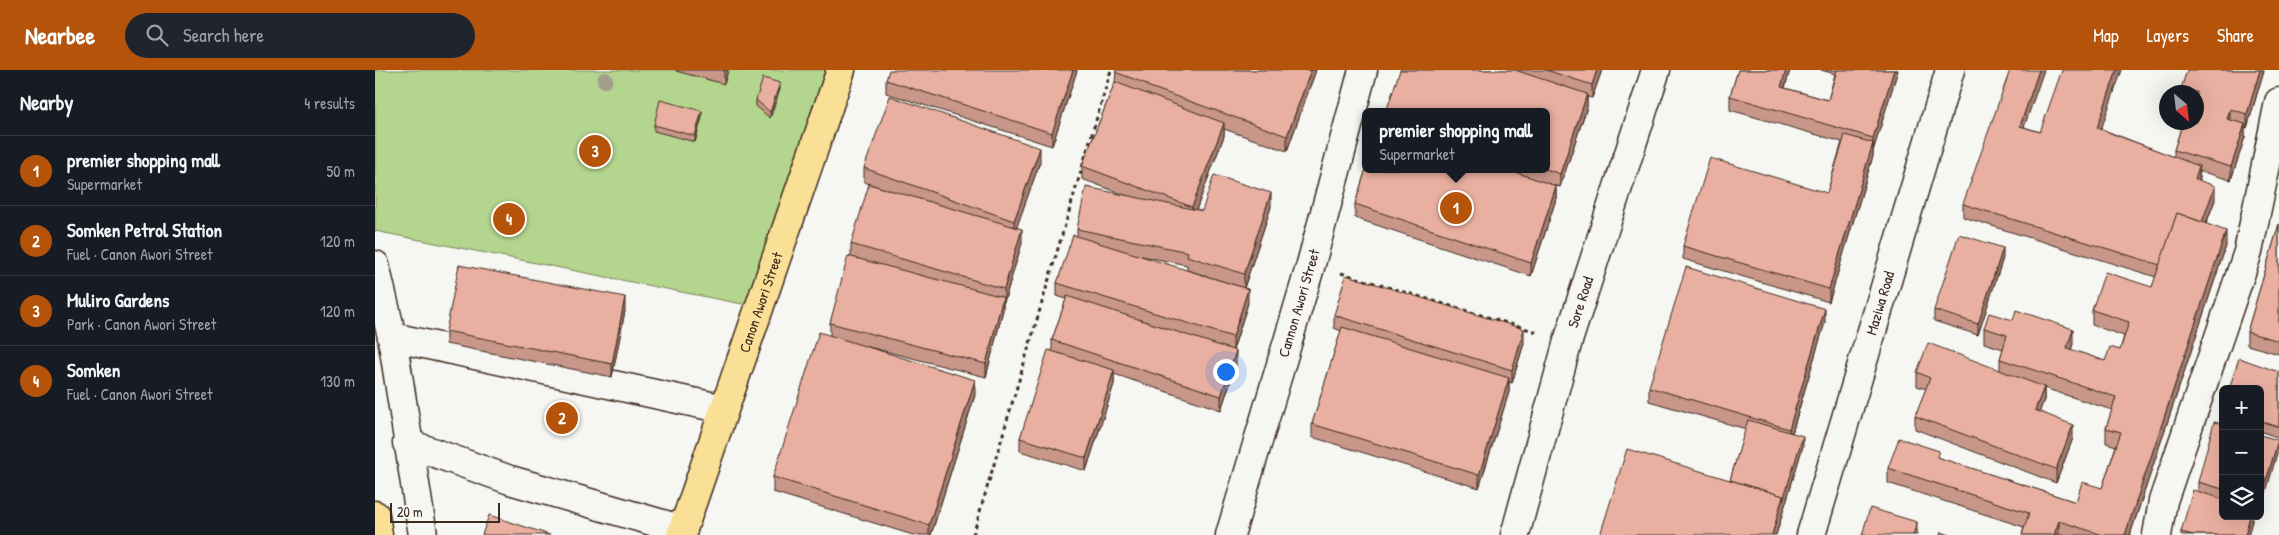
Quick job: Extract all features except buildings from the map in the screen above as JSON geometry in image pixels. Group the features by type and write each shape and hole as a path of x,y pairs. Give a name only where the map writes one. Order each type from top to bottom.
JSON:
{"main road":[{"name":"Canon Awori Street","path":"682,533 841,70"},
{"path":"375,515 378,535"}],"street":[{"name":"Cannon Awori Street","path":"1230,535 1311,264 1363,70"},
{"name":"Sore Road","path":"1515,535 1568,341 1656,70"},
{"name":"Maziwa Road","path":"1811,535 1951,70"},
{"path":"2157,535 2163,500 2248,252 2279,102"},
{"path":"375,265 392,337 407,443 423,535"},
{"path":"392,337 724,409"},
{"path":"407,443 511,480 682,533"}],"path":[{"path":"973,535 1111,70"},
{"path":"1311,264 1568,341"}],"green space":[{"path":"375,70 843,70 762,308 375,231"}],"place":[{"name":"Muliro Gardens","path":"595,151"},
{"name":"premier shopping mall","path":"1456,208"},
{"name":"Somken","path":"509,219"},
{"name":"Somken Petrol Station","path":"562,418"}]}
